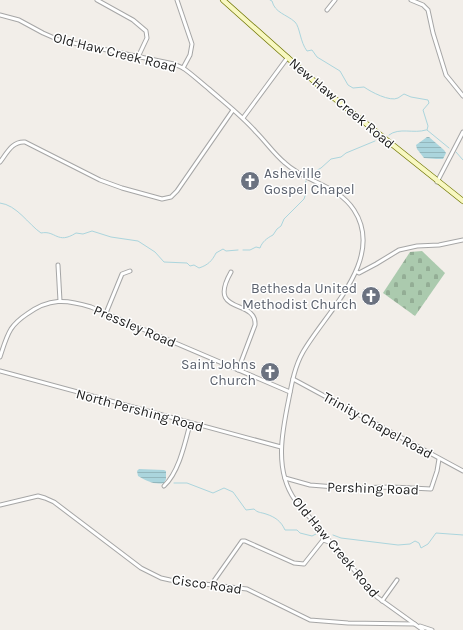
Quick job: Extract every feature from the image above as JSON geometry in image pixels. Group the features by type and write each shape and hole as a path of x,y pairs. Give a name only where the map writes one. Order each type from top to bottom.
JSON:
{"street":[{"path":"97,0 133,20 146,31 147,38 138,57"},
{"path":"177,0 192,44 190,55 183,68"},
{"name":"New Haw Creek Road","path":"223,0 324,90 463,202"},
{"path":"327,10 335,0"},
{"path":"411,0 423,5 428,10 433,33 446,75 463,96"},
{"name":"Old Haw Creek Road","path":"0,15 19,20 60,40 174,64 183,68 243,118 289,166 299,173 327,187 348,202 352,207 362,225 363,248 357,272 303,352 297,365 283,427 281,447 285,478 288,488 295,500 382,601 423,630"},
{"path":"243,118 288,57"},
{"path":"0,162 13,145 18,142 25,142 107,183 153,198 166,198 172,196 177,191 233,110"},
{"path":"437,182 463,132"},
{"path":"357,272 359,273 399,250 417,246 439,245 463,240"},
{"path":"58,265 60,301"},
{"path":"106,313 122,274 130,271"},
{"path":"231,272 225,281 224,294 227,301 245,309 255,321 255,326 238,370"},
{"name":"Pressley Road","path":"0,358 9,333 16,322 42,305 60,301 80,303 290,392"},
{"name":"North Pershing Road","path":"0,371 190,424 281,447"},
{"name":"Trinity Chapel Road","path":"293,379 463,471"},
{"path":"164,486 169,481 179,461 190,424"},
{"name":"Pershing Road","path":"285,478 310,485 348,488 392,487 431,489 439,459"},
{"name":"Cisco Road","path":"0,506 38,496 45,498 54,502 150,573 170,580 247,589 310,620 348,623 415,624 432,630"},
{"path":"211,585 242,540 294,563 304,564 323,540 330,542"},
{"path":"382,601 397,580"}],"green space":[{"path":"422,251 445,273 415,316 383,293 410,252"}],"water":[{"path":"429,137 444,150 446,153 443,159 424,158 417,149 416,145"},
{"path":"139,469 164,470 166,471 166,479 164,483 151,482 138,476 137,471"}],"waterway":[{"path":"270,0 278,11 292,19 297,24 307,51 312,50 317,57 340,71 348,85 353,88 364,87 376,94 390,99 398,98 404,94 411,97 428,100 429,103 423,110 428,126 427,130"},
{"path":"389,135 397,131 426,130"},
{"path":"427,130 449,148"},
{"path":"310,174 321,168 331,159 341,157 346,153 375,141"},
{"path":"456,152 463,160"},
{"path":"243,250 250,250 256,247 260,248 265,240 273,235 281,226 284,219 304,199 307,190 305,185 306,181"},
{"path":"0,203 12,207 41,233 50,233 65,238 76,233 83,234 92,231 111,237 138,241 155,252 164,262 187,263 190,266 194,265 199,268 207,264 216,253 223,249 226,251 238,250"},
{"path":"174,483 187,483 213,493 224,488 233,492 246,510 254,509 258,512 272,516 280,522 285,530 297,530 300,533 312,536 316,534"},
{"path":"333,535 341,538 398,545 410,544 415,541 419,543 421,548 428,544 436,533 463,535"}],"place":[{"name":"Asheville Gospel Chapel","path":"250,181"},
{"name":"Bethesda United Methodist Church","path":"371,296"},
{"name":"Saint Johns Church","path":"270,372"}]}
